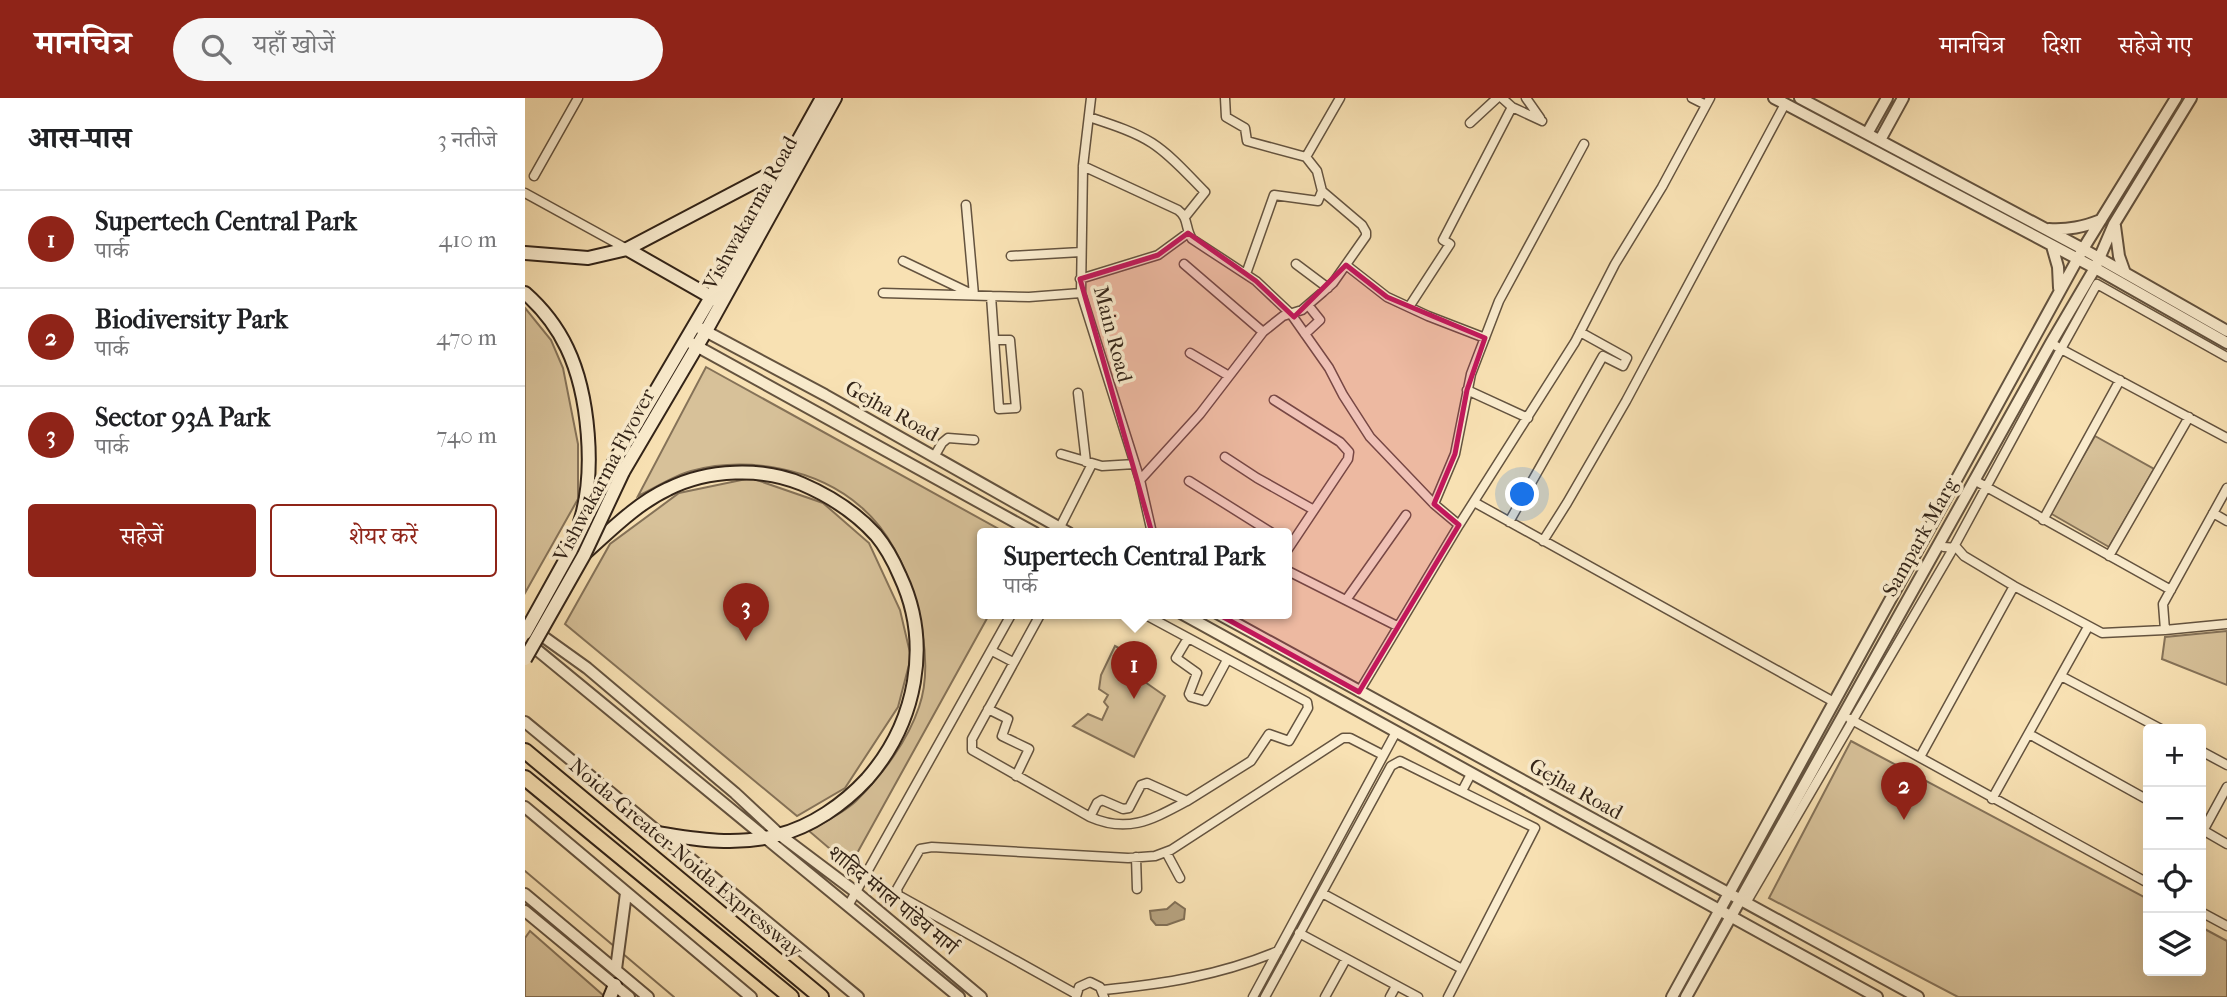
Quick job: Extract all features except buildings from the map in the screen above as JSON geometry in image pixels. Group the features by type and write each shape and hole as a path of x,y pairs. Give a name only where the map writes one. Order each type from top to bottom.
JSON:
{"highway":[{"name":"Noida-Greater Noida Expressway","path":"525,751 821,997"},
{"name":"Noida-Greater Noida Expressway","path":"525,778 791,997"}],"main road":[{"name":"Vishwakarma Road","path":"716,300 822,98"},
{"name":"Vishwakarma Road","path":"691,343 835,98"},
{"path":"525,253 588,258 627,249 785,166"},
{"path":"627,249 716,300"},
{"path":"525,293 542,307 567,348 579,379 588,442 588,475 577,552"},
{"name":"Vishwakarma Flyover","path":"525,659 617,469 691,343"},
{"path":"577,552 669,488 697,478 761,473 792,480 824,494 854,514 877,536 893,561 908,593 916,626 918,658 914,685 903,722 880,763 855,791 834,808 780,835 748,841 706,841 657,833"},
{"name":"Vishwakarma Flyover","path":"525,633 577,552"}],"street":[{"path":"534,176 577,98"},
{"name":"Main Road","path":"1091,98 1083,166 1081,293 1140,480 1151,528"},
{"path":"1140,480 1187,429 1263,332 1272,323 1302,310 1328,288 1363,242 1366,232 1362,225 1322,191 1317,172 1306,157 1247,141 1245,128 1226,117 1225,98"},
{"path":"1306,157 1340,98"},
{"path":"1470,122 1499,98 1542,121 1526,98"},
{"path":"1359,692 1459,525 1580,332 1615,264 1662,187 1708,102 1692,98"},
{"path":"1774,98 2052,246 2080,254"},
{"path":"1868,132 1888,98"},
{"path":"1880,140 1903,98"},
{"name":"Sampark Marg","path":"1738,899 1834,702 2080,254 2176,98"},
{"name":"Sampark Marg","path":"1672,997 1724,914 1738,899 1947,548 1974,481 2056,346 2097,264 2114,223 2191,98"},
{"path":"1802,114 1804,100 1868,132 2043,228 2080,254 2227,343"},
{"path":"1543,541 1626,401 1785,104"},
{"path":"1409,307 1450,244 1443,240 1512,107"},
{"path":"1089,117 1112,124 1151,143 1175,161 1205,192 1185,216"},
{"path":"1434,504 1455,454 1467,390 1499,301 1584,144"},
{"path":"1083,166 1178,210 1185,216 1192,239 1256,281 1291,314 1329,369 1370,437 1434,504 1459,525"},
{"path":"1246,274 1274,195 1318,201 1322,191"},
{"path":"525,193 627,249"},
{"path":"966,205 974,295"},
{"path":"2043,228 2069,230 2101,219"},
{"path":"2114,223 2119,256 2125,273"},
{"path":"1080,279 1158,255 1188,233"},
{"path":"2052,246 2058,267 2058,295"},
{"path":"1011,256 1081,252"},
{"path":"903,261 974,295"},
{"path":"1184,264 1263,332"},
{"path":"1296,264 1328,288"},
{"path":"2097,264 2125,273 2227,331"},
{"path":"1346,265 1387,297 1485,338"},
{"path":"2227,356 2097,284 2056,346 1987,487 1947,548 2088,627 2109,633 2227,624"},
{"path":"883,293 1029,298 1081,293"},
{"path":"991,296 994,340 999,409 1016,408 1010,340 994,340"},
{"path":"1305,334 1320,320 1308,305"},
{"name":"Gejha Road","path":"700,328 935,457 1057,528"},
{"path":"1509,522 1603,356 1623,366 1627,358 1580,332"},
{"name":"Gejha Road","path":"691,343 1026,528"},
{"path":"2056,346 2227,438"},
{"path":"1190,353 1229,376"},
{"path":"2043,520 2120,380"},
{"path":"1467,390 1528,418"},
{"path":"1063,528 1089,463 1078,393"},
{"path":"1275,400 1340,442 1349,452 1348,459 1292,538"},
{"path":"2109,556 2189,417"},
{"path":"935,457 948,438 975,440"},
{"path":"1061,454 1110,467 1135,464"},
{"path":"1225,457 1314,510"},
{"path":"1189,481 1264,528"},
{"path":"1974,481 2171,590"},
{"path":"2165,630 2163,604 2227,488"},
{"path":"1474,502 1834,702"},
{"path":"2213,513 2227,520"},
{"path":"1346,600 1406,515"},
{"path":"1292,573 1397,626"},
{"path":"1920,757 2014,586"},
{"path":"848,906 1009,619"},
{"path":"1038,619 972,739 972,750 1090,817 1109,822 1144,823 1187,801 1251,761 1269,734 1289,741 1308,708 1307,702 1227,660 1159,619"},
{"name":"Gejha Road","path":"1192,619 1877,997"},
{"name":"Gejha Road","path":"1228,619 1918,997"},
{"name":"शाहिद मंगल पांडेय मार्ग","path":"525,623 586,668 735,793 780,835 857,893 981,997"},
{"path":"1992,799 2088,627"},
{"path":"1188,638 1177,658 1198,673 1189,694 1191,697 1205,701 1227,660"},
{"path":"525,640 959,997"},
{"path":"992,651 1013,662"},
{"path":"2061,676 2152,724"},
{"path":"988,709 1008,719 1003,737 1029,749 1016,776"},
{"path":"1847,718 2143,880"},
{"path":"525,722 858,997"},
{"path":"1253,997 1396,732"},
{"path":"2029,734 2143,797"},
{"path":"1278,951 1231,969 1199,977 1103,993 1094,982 1086,982 1079,987 1076,996 898,895 897,889 917,852 924,847 1155,856 1166,852 1343,738 1350,738 1383,755"},
{"path":"2206,754 2227,765"},
{"path":"1265,997 1393,764 1400,761 1535,829 1448,997"},
{"path":"1462,791 1471,774"},
{"path":"1476,798 1484,781"},
{"path":"1090,817 1097,803 1102,800 1123,809 1129,808 1141,786 1147,783 1187,801"},
{"path":"2206,823 2227,787"},
{"path":"525,807 751,997"},
{"path":"2206,832 2227,844"},
{"path":"1166,852 1180,878"},
{"path":"1136,857 1137,889"},
{"path":"617,964 626,893"},
{"path":"1322,893 1462,969"},
{"path":"525,894 617,964 648,997"},
{"path":"525,911 612,991 629,997"},
{"path":"2203,913 2227,926"},
{"name":"Sampark Marg","path":"1686,997 1724,914"},
{"path":"1299,933 1419,997"},
{"path":"1325,997 1346,959"},
{"path":"1390,997 1396,986"}],"highlighted area":[{"path":"1188,233 1256,281 1294,317 1346,265 1387,297 1485,338 1467,390 1455,454 1434,504 1459,525 1359,692 1167,586 1080,279 1158,255"}],"shaded area":[{"path":"525,308 551,340 563,368 578,444 578,499 525,593"},
{"path":"706,367 997,528 977,528 977,619 987,619 850,866 809,831 853,804 885,768 914,719 925,680 921,624 906,572 894,548 870,516 843,494 824,483 781,469 735,465 691,471 638,496"},
{"path":"2095,436 2154,469 2109,547 2050,513"},
{"path":"751,478 823,503 869,543 900,610 911,657 898,707 845,788 797,816 565,624 610,544 679,493"},
{"path":"2227,631 2227,685 2162,659 2165,637"},
{"path":"1115,646 1152,666 1145,682 1165,696 1134,757 1073,726 1088,714 1102,720 1108,707 1104,702 1108,695 1099,689 1101,675"},
{"path":"1851,741 2143,896 2143,976 2206,976 2206,930 2227,941 2227,997 1958,997 1769,898"},
{"path":"1175,902 1185,909 1184,919 1167,925 1156,925 1151,919 1150,911 1167,909"},
{"path":"530,931 604,997 525,997 525,938"}],"waterway":[{"path":"525,871 615,947"},
{"path":"622,953 674,997"}],"place":[{"name":"Sector 93A Park","path":"746,641"},
{"name":"Supertech Central Park","path":"1134,699"},
{"name":"Biodiversity Park","path":"1904,820"}]}
